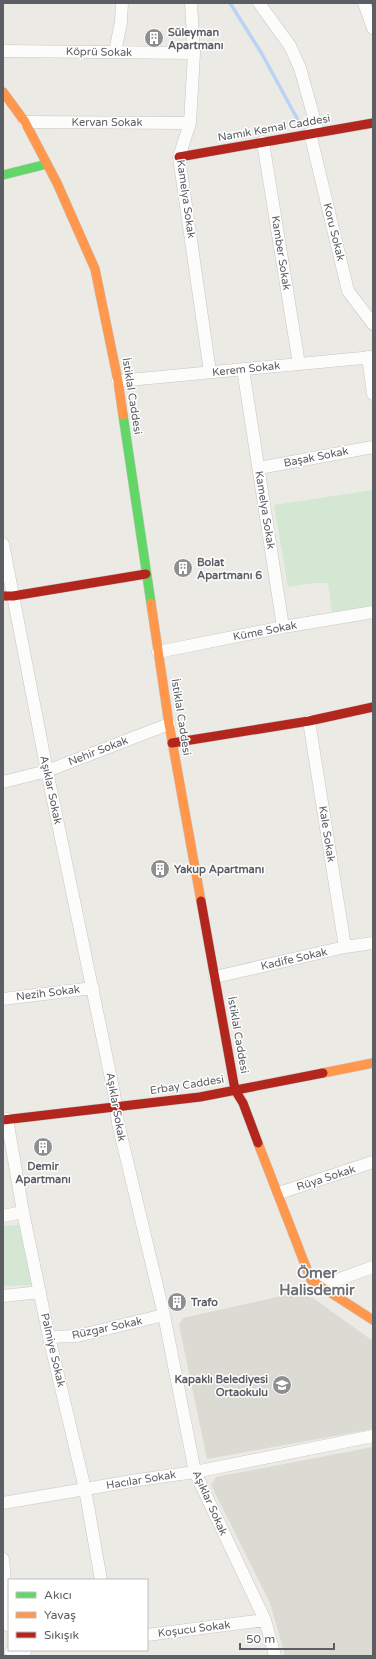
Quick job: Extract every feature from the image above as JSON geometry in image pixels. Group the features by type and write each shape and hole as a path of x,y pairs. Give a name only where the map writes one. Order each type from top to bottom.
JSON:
{"street":[{"path":"115,52 121,22 122,3"},
{"name":"Kamelya Sokak","path":"191,3 194,53 190,123 179,157 210,372"},
{"name":"Koru Sokak","path":"259,3 290,46 300,68 348,291 373,324"},
{"path":"364,3 373,28"},
{"name":"Köprü Sokak","path":"3,51 194,53"},
{"name":"İstiklal Caddesi","path":"3,92 25,122 57,183 95,269 118,381 172,743 235,1090 243,1103 311,1280 373,1320"},
{"name":"Kervan Sokak","path":"25,122 190,123"},
{"name":"Namık Kemal Caddesi","path":"179,157 314,132 373,123"},
{"name":"Kamber Sokak","path":"263,142 299,364"},
{"path":"3,175 47,164"},
{"path":"370,357 373,394"},
{"name":"Kerem Sokak","path":"118,381 370,357"},
{"name":"Kamelya Sokak","path":"244,369 283,627"},
{"name":"Başak Sokak","path":"259,468 373,447"},
{"name":"Aşıklar Sokak","path":"3,544 8,596 93,988 117,1107 118,1123 164,1316 195,1472 265,1620 275,1656"},
{"path":"8,596 146,574"},
{"name":"Küme Sokak","path":"158,652 283,627 373,612"},
{"path":"172,743 309,721 373,707"},
{"name":"Kale Sokak","path":"309,721 345,947"},
{"name":"Nehir Sokak","path":"3,782 47,771 169,724"},
{"name":"Kadife Sokak","path":"215,977 345,947 373,943"},
{"name":"Nezih Sokak","path":"3,999 93,988"},
{"name":"Erbay Caddesi","path":"5,1119 200,1097 373,1062"},
{"name":"Palmiye Sokak","path":"5,1119 49,1337 86,1489 101,1579"},
{"name":"Rüya Sokak","path":"278,1193 373,1162"},
{"path":"3,1216 23,1212"},
{"path":"320,1286 373,1267"},
{"path":"3,1296 40,1292"},
{"name":"Rüzgar Sokak","path":"49,1337 77,1336 164,1316"},
{"name":"Hacılar Sokak","path":"3,1503 195,1472 373,1436"},
{"path":"3,1559 8,1615"},
{"name":"Koşucu Sokak","path":"148,1635 265,1620"},
{"path":"11,1653 21,1651"}],"shaded area":[{"name":"Kapaklı Belediyesi Ortaokulu","path":"295,1293 313,1298 373,1341 373,1429 207,1459 179,1325 183,1318"},
{"path":"373,1447 373,1656 285,1656 270,1603 211,1485 216,1477"}],"green space":[{"path":"373,490 373,606 332,612 328,583 313,583 288,587 274,505"},
{"path":"19,1225 32,1285 3,1286 3,1226"}],"waterway":[{"path":"230,3 262,54 299,122"}],"traffic: fast":[{"path":"3,175 47,164"},
{"path":"123,415 151,603"}],"traffic: slow":[{"path":"3,92 25,122 57,183 95,269 118,381 123,415"},
{"path":"151,603 169,724 201,901"},
{"path":"323,1073 373,1063"},
{"path":"258,1143 311,1280 373,1320"}],"traffic: jam":[{"path":"179,157 373,123"},
{"path":"3,596 13,596 146,574"},
{"path":"172,743 309,721 373,707"},
{"path":"201,901 235,1090 243,1103 258,1143"},
{"path":"3,1120 200,1097 323,1073"}],"place":[{"name":"Süleyman Apartmanı","path":"154,38"},
{"name":"Bolat Apartmanı 6","path":"183,568"},
{"name":"Yakup Apartmanı","path":"160,869"},
{"name":"Demir Apartmanı","path":"43,1147"},
{"name":"Trafo","path":"177,1302"},
{"name":"Kapaklı Belediyesi Ortaokulu","path":"282,1385"}],"district":[{"name":"Ömer Halisdemir","path":"317,1282"}]}
